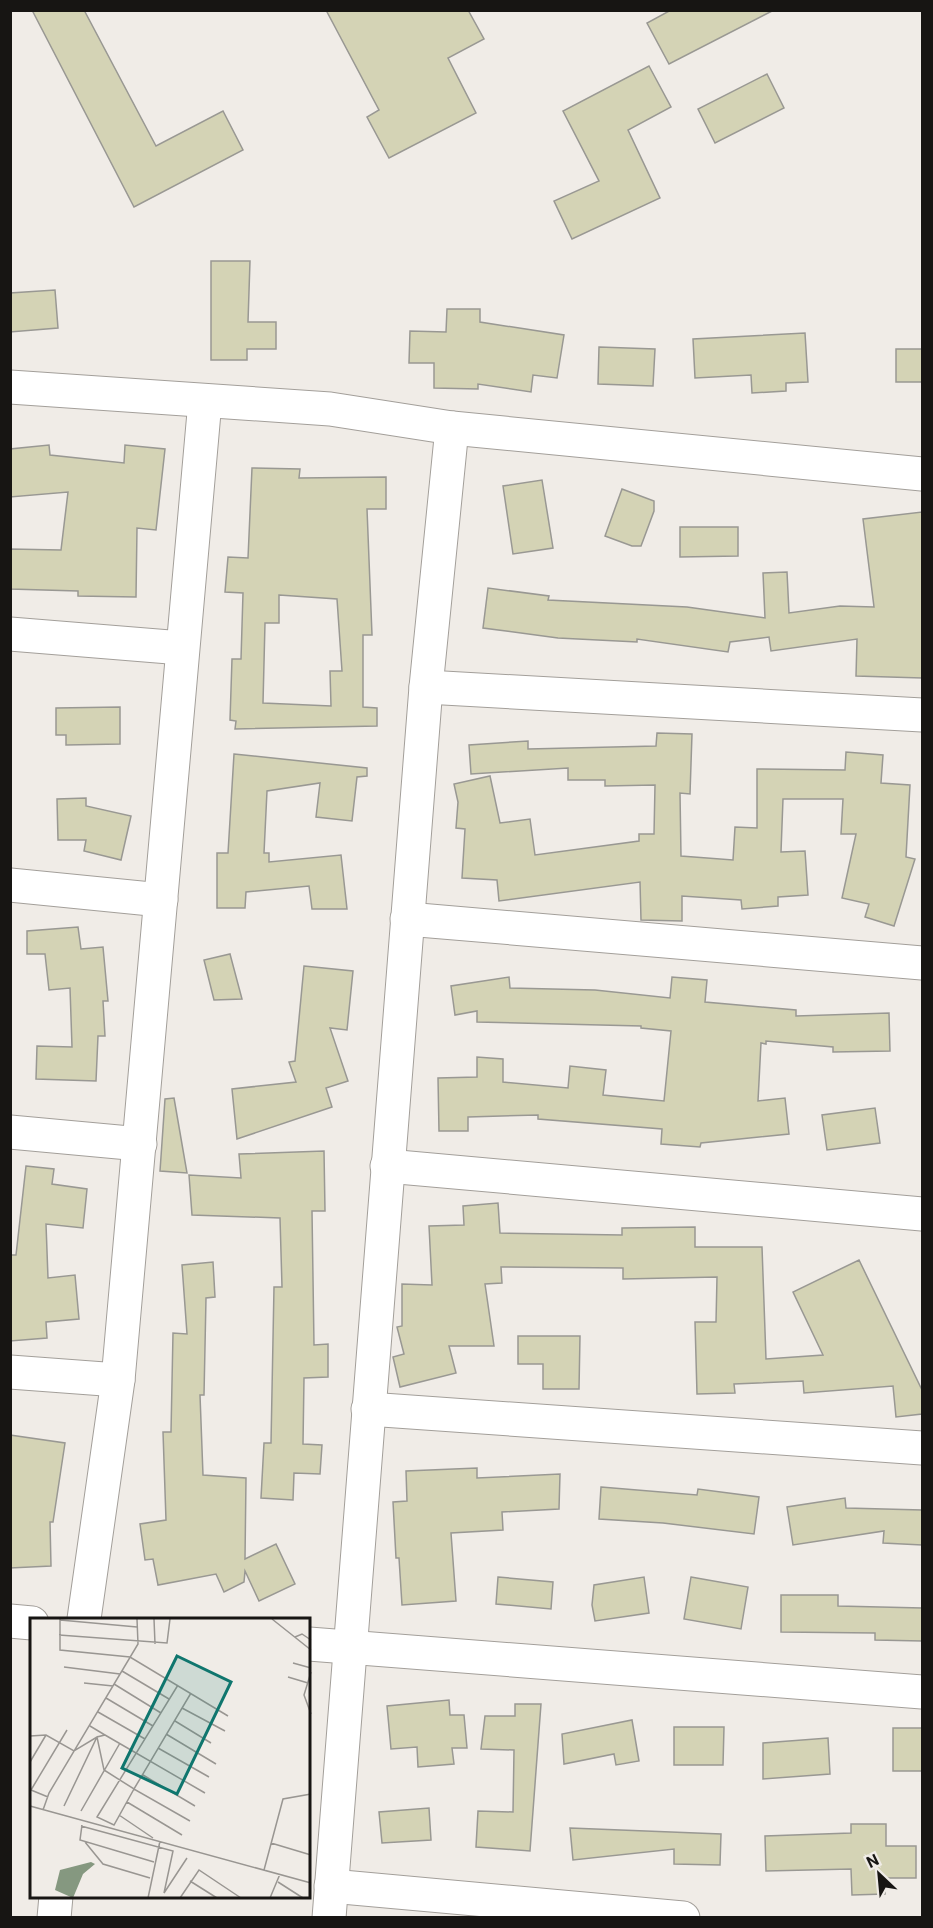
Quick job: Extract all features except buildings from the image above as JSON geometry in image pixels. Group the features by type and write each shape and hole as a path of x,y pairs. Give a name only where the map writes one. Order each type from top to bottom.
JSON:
{"street":[{"path":"10,387 330,409 452,428 922,474"},
{"path":"84,1618 118,1380 205,401"},
{"path":"452,428 426,687 348,1647 330,1902 683,1917"},
{"path":"10,634 182,648"},
{"path":"426,687 922,715"},
{"path":"10,885 161,900"},
{"path":"407,919 922,963"},
{"path":"10,1132 140,1144"},
{"path":"387,1166 922,1214"},
{"path":"10,1372 118,1380"},
{"path":"368,1409 922,1448"},
{"path":"10,1621 30,1623"},
{"path":"310,1644 922,1692"},
{"path":"54,1917 57,1898"}]}
